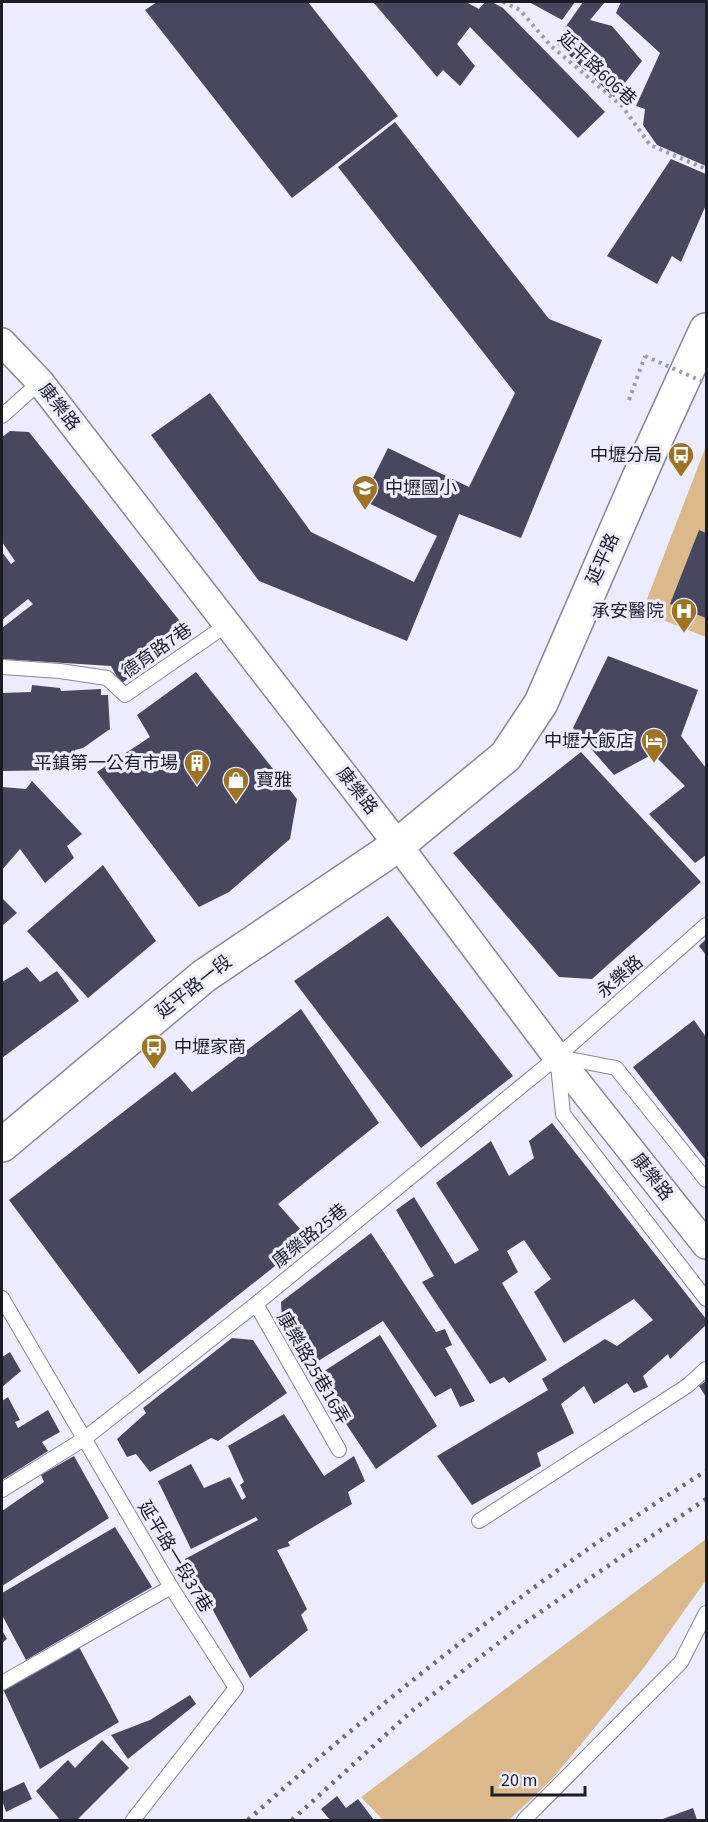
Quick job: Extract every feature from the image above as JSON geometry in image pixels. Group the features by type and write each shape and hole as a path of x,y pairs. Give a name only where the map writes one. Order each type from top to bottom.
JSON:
{"main road":[{"name":"延平路","path":"398,845 506,756 541,703 650,452 704,340"},
{"name":"延平路一段","path":"2,1145 204,976 398,845"}],"street":[{"name":"康樂路","path":"2,342 40,382 398,845 557,1057 706,1245"}],"lane":[{"path":"2,416 40,382"},
{"name":"德育路7巷","path":"2,667 60,671 107,678 125,695 228,624"},
{"name":"永樂路","path":"557,1057 706,925"},
{"path":"706,1180 616,1068 557,1057 563,1114 706,1299"},
{"name":"康樂路25巷","path":"2,1490 84,1439 256,1304 557,1057"},
{"name":"延平路一段37巷","path":"2,1298 171,1587 236,1688 132,1821"},
{"name":"康樂路25巷16弄","path":"256,1304 339,1450"},
{"path":"479,1521 687,1386 706,1369"},
{"path":"2,1683 171,1587"},
{"path":"524,1821 681,1662 706,1613"}],"path":[{"name":"延平路606巷","path":"503,2 520,10 550,45 622,106 650,145 706,168"},
{"path":"629,400 645,356 706,383"}],"shaded area":[{"path":"706,446 706,637 642,612"},
{"path":"706,1539 706,1580 643,1669 553,1778 509,1820 383,1820 361,1797"}],"building":[{"path":"157,2 308,2 398,116 292,198 145,10"},
{"path":"373,2 466,2 479,9 485,2 492,2 503,8 605,112 578,138 470,27 457,44 475,66 460,86 443,70 437,77"},
{"path":"529,2 575,2 562,20"},
{"path":"583,2 605,2 590,20 612,26 642,61 614,97 555,42"},
{"path":"621,2 706,2 706,166 657,145 643,125 645,109 636,106 660,53 616,13"},
{"path":"395,122 549,319 602,340 521,538 459,514 407,641 259,581 151,435 210,393 311,532 414,582 437,536 362,500 388,448 469,487 515,393 338,167"},
{"path":"671,159 706,174 706,205 681,262 672,256 657,284 607,256"},
{"path":"10,431 29,432 187,630 121,684 111,666 2,659 2,628 33,604 28,599 2,620 2,552 11,564 15,561 2,542 2,437"},
{"path":"699,530 706,533 706,618 670,604"},
{"path":"608,656 698,690 681,736 706,768 706,855 695,863 649,814 685,786 653,754 614,775 573,728"},
{"name":"平鎮第一公有市場","path":"196,672 297,799 290,839 229,892 199,907 97,772 150,737 137,715"},
{"path":"32,685 60,688 61,691 101,689 101,695 108,695 110,729 83,748 75,750 72,770 2,771 2,693 31,692"},
{"path":"581,752 701,882 592,979 559,977 453,853"},
{"path":"32,781 82,834 67,846 74,858 45,883 20,849 2,870 2,787 26,789"},
{"path":"103,865 156,941 88,998 27,931"},
{"path":"2,898 17,913 2,926"},
{"path":"388,916 513,1076 421,1148 294,981"},
{"path":"706,939 706,955 699,946"},
{"path":"27,967 40,982 57,971 79,1001 2,1058 2,982"},
{"path":"301,1009 379,1123 278,1204 309,1239 139,1374 9,1200 175,1072 192,1092"},
{"path":"694,1020 706,1037 706,1161 633,1067"},
{"path":"552,1123 706,1319 706,1325 670,1359 668,1354 643,1376 648,1387 634,1393 627,1383 594,1404 584,1386 561,1404 574,1433 537,1453 541,1466 472,1505 437,1456 548,1390 542,1379 605,1339 617,1346 653,1320 634,1299 564,1343 534,1292 551,1279 524,1240 507,1251 518,1272 502,1283 547,1360 509,1383 504,1377 490,1384 422,1282 434,1276 396,1210 414,1197 455,1264 479,1250 436,1183 491,1141 509,1176 534,1158 529,1141"},
{"path":"371,1233 436,1332 445,1329 452,1345 445,1348 475,1401 460,1407 451,1388 435,1397 383,1321 310,1366 282,1322 281,1302"},
{"path":"380,1335 437,1426 376,1469 315,1377"},
{"path":"232,1338 253,1340 287,1393 218,1441 211,1438 150,1472 136,1454 127,1457 117,1439 146,1413 143,1408"},
{"path":"10,1352 21,1371 2,1387 2,1357"},
{"path":"706,1381 706,1397 699,1386"},
{"path":"8,1397 20,1420 15,1422 18,1428 48,1410 60,1432 42,1442 48,1451 2,1480 2,1401"},
{"path":"284,1414 324,1476 354,1456 365,1481 348,1492 352,1504 288,1542 290,1546 277,1550 307,1609 301,1615 308,1630 250,1678 185,1559 258,1520 256,1517 191,1549 158,1481 191,1464 204,1488 230,1477 242,1500 246,1497 240,1485 244,1482 228,1446"},
{"path":"74,1456 109,1518 2,1586 2,1511 44,1482 41,1475"},
{"path":"115,1527 152,1587 26,1660 2,1615 2,1593"},
{"path":"2,1630 7,1639 2,1643"},
{"path":"78,1645 119,1722 40,1769 3,1689"},
{"path":"190,1695 196,1704 128,1759 111,1735 150,1720"},
{"path":"102,1740 129,1768 77,1820 60,1820 36,1791 68,1760 75,1768"},
{"path":"24,1782 32,1799 6,1812 2,1792"},
{"path":"337,1796 346,1808 358,1799 374,1820 330,1820 321,1809"},
{"path":"693,1808 697,1820 660,1820"}],"railway":[{"path":"248,1820 413,1680 527,1592 645,1510 706,1471"},
{"path":"292,1820 413,1710 520,1626 706,1499"}],"place":[{"name":"中壢分局","path":"681,478"},
{"name":"中壢國小","path":"365,511"},
{"name":"承安醫院","path":"684,634"},
{"name":"中壢大飯店","path":"654,764"},
{"name":"平鎮第一公有市場","path":"197,786"},
{"name":"寶雅","path":"236,803"},
{"name":"中壢家商","path":"154,1070"}]}
